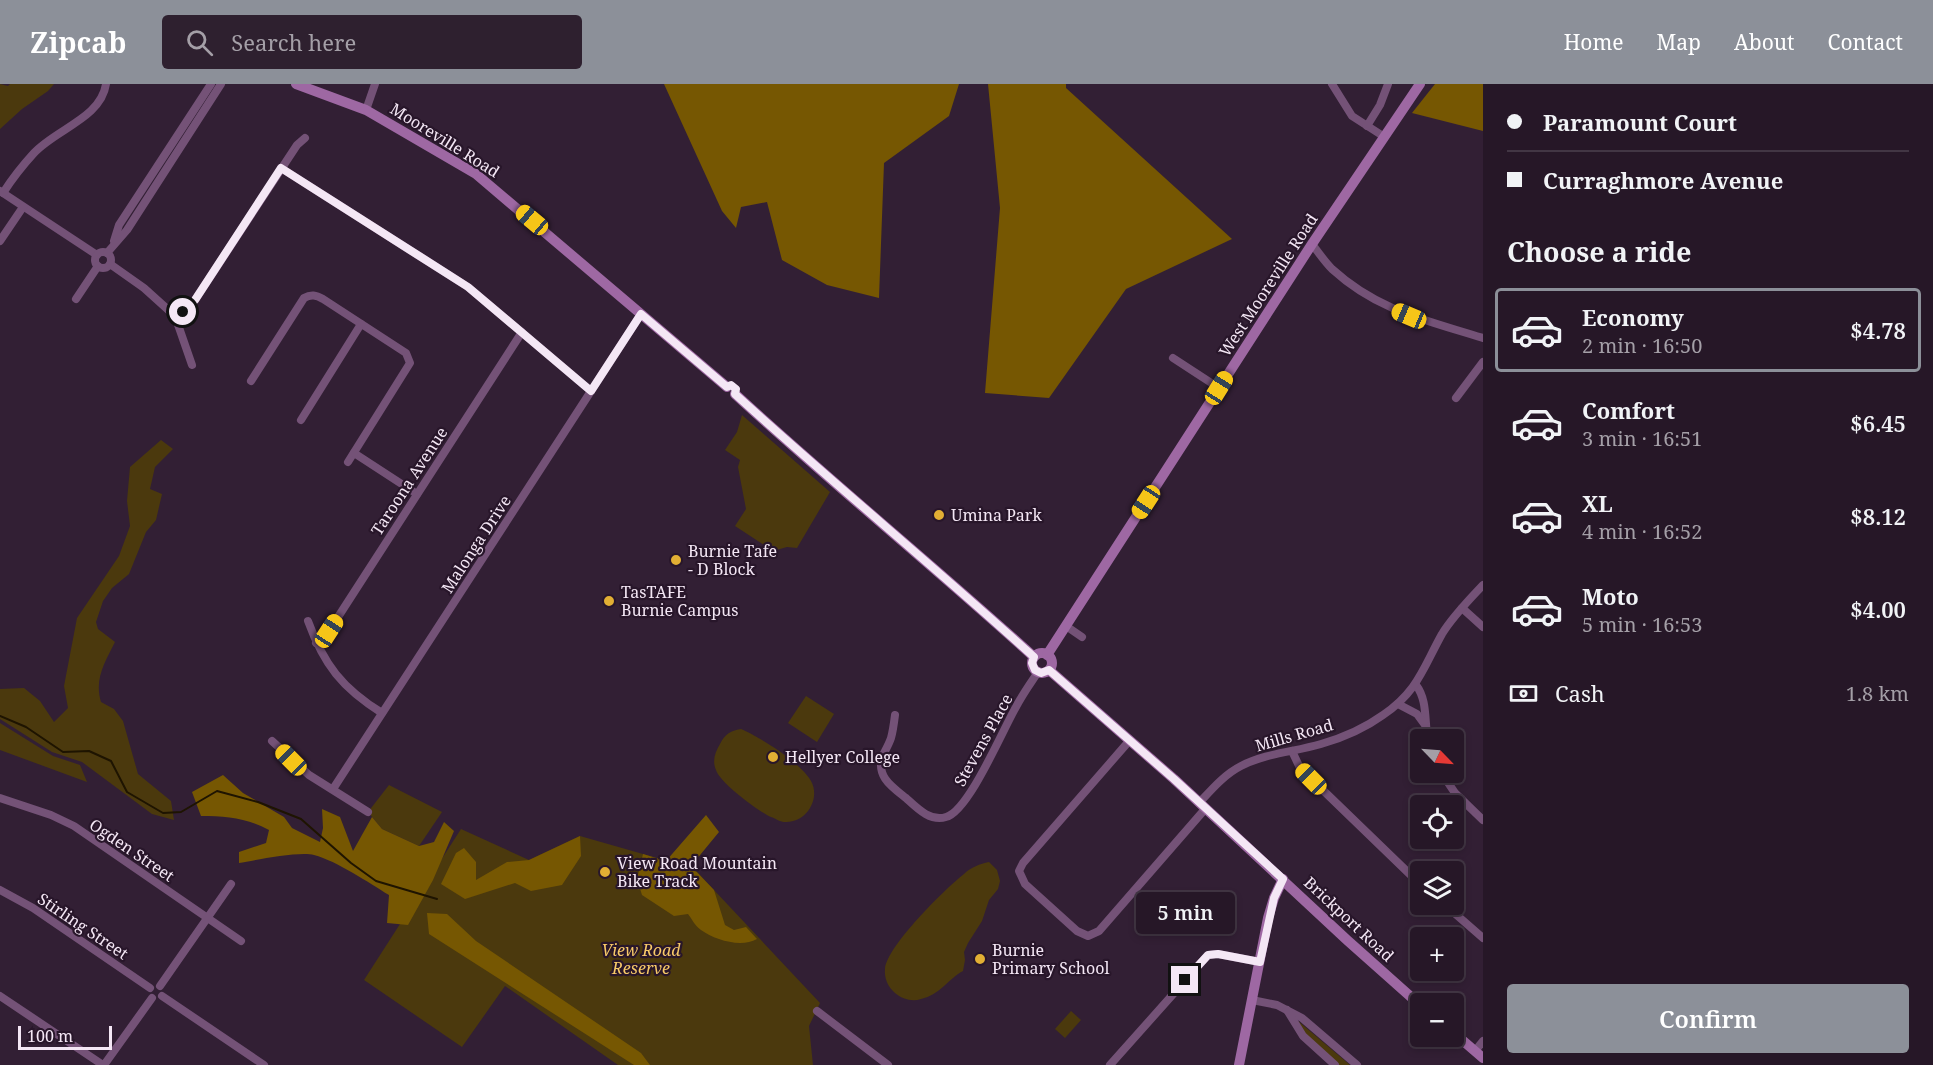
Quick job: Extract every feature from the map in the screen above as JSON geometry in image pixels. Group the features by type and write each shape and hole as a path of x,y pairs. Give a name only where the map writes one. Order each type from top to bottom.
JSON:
{"main road":[{"name":"Mooreville Road","path":"296,84 366,110 476,174 731,391 1034,657"},
{"name":"West Mooreville Road","path":"1047,655 1312,244 1420,84"},
{"path":"1043,671 1051,661 1047,655 1039,654 1034,657 1032,665 1043,671 1130,740 1283,879 1271,908 1239,1065"},
{"name":"Brickport Road","path":"1283,879 1410,996"},
{"path":"1464,1041 1479,1054"}],"street":[{"path":"97,255 2,192 35,152 100,103 106,84"},
{"path":"107,253 119,225 211,84"},
{"path":"112,245 127,230 221,84"},
{"path":"366,110 375,84"},
{"path":"1332,84 1352,116 1383,136"},
{"path":"1367,126 1380,105 1388,84"},
{"path":"175,316 183,312 195,300 281,168 297,145 305,138"},
{"path":"281,168 468,287 591,391"},
{"path":"0,241 23,207"},
{"path":"1312,244 1331,268 1358,289 1386,306 1409,316 1483,338"},
{"path":"98,266 95,262 97,255 107,253"},
{"path":"107,253 111,259 110,264"},
{"path":"110,264 144,288 175,316 192,365"},
{"path":"98,266 106,267 110,264"},
{"path":"76,298 98,266"},
{"path":"251,381 304,298 308,296 318,296 406,353 410,363 348,462"},
{"name":"Malonga Drive","path":"333,789 641,314"},
{"path":"301,420 362,324"},
{"name":"Taroona Avenue","path":"316,643 329,631 522,332"},
{"path":"1173,358 1219,388"},
{"path":"1456,398 1483,362"},
{"path":"354,453 417,494"},
{"name":"Mills Road","path":"1130,740 1023,863 1019,871 1025,884 1077,931 1088,936 1099,930 1203,805 1218,783 1240,766 1265,756 1321,744 1359,730 1398,704 1416,685 1443,633 1483,585"},
{"path":"1462,608 1483,627"},
{"path":"309,621 316,643 329,666 346,685 382,713"},
{"path":"1066,626 1082,637"},
{"name":"Stevens Place","path":"895,716 891,737 881,763 882,775 889,784 922,811 931,817 945,818 963,803 983,771 1015,708 1043,671"},
{"path":"1416,685 1422,692 1426,729"},
{"path":"1398,704 1417,714 1425,725"},
{"path":"272,741 309,775 368,812"},
{"path":"1292,751 1300,768 1410,874"},
{"path":"1448,783 1455,793 1483,819"},
{"name":"Ogden Street","path":"0,798 51,815 74,826 241,941"},
{"path":"160,986 231,884"},
{"name":"Stirling Street","path":"0,890 33,908 150,988"},
{"path":"1457,915 1483,938"},
{"path":"1110,1065 1208,955 1218,954 1260,962"},
{"path":"152,998 148,992 155,984 160,986 162,996"},
{"path":"0,996 104,1065 152,998"},
{"path":"152,998 162,996"},
{"path":"162,996 264,1065"},
{"path":"1252,1000 1286,1009 1302,1018 1357,1065"},
{"path":"1286,1009 1303,1036 1335,1065"},
{"path":"817,1011 888,1065"},
{"path":"1479,1054 1483,1041"}],"green space":[{"path":"0,84 8,86 10,84 54,84 0,129"},
{"path":"742,415 830,492 797,548 787,547 773,551 735,526 746,509 738,467 740,460 725,450 737,432"},
{"path":"161,440 173,449 155,467 150,489 162,494 156,520 146,532 129,574 112,588 103,601 96,622 98,629 115,642 100,678 101,702 114,709 123,721 138,774 171,801 174,820 152,814 82,762 52,752 0,719 0,689 24,688 40,701 54,722 68,708 64,686 77,618 119,556 130,526 127,501 130,467"},
{"path":"806,696 834,714 817,742 788,723"},
{"path":"0,723 53,756 80,765 87,782 0,750"},
{"path":"741,729 769,744 799,766 806,774 814,788 814,795 810,809 805,815 792,822 782,822 749,803 719,776 714,763 717,750 726,735"},
{"path":"389,785 442,812 419,846 382,829 368,812"},
{"name":"View Road Reserve","path":"461,829 529,860 580,836 671,862 683,857 820,1003 809,1026 813,1065 618,1065 505,986 462,1047 364,980"},
{"path":"989,862 997,870 1000,881 998,889 989,900 982,921 964,952 963,971 928,997 911,1000 898,995 888,985 885,972 888,959 896,947 918,918 955,881 973,868"},
{"path":"1071,1011 1081,1020 1065,1038 1055,1029"},
{"path":"1298,1021 1350,1065 1339,1065 1307,1036"}],"shaded area":[{"path":"664,84 959,84 949,116 884,163 879,298 827,285 782,260 767,202 741,207 736,228 722,211"},
{"path":"988,84 1066,84 1066,88 1232,239 1126,289 1049,398 985,393 1000,208"},
{"path":"1435,84 1483,84 1483,131 1412,113"},
{"path":"223,775 243,793 284,817 292,828 320,842 323,828 322,809 340,817 353,851 372,817 382,829 419,846 434,842 444,822 454,831 433,880 408,925 387,923 389,895 323,858 299,854 239,863 239,852 266,843 269,830 236,818 201,816 192,792"},
{"path":"706,815 719,832 691,866 714,890 725,925 734,930 746,927 757,939 751,942 728,942 713,937 699,928 688,914 674,916 642,895 637,879 643,854 666,861"},
{"path":"580,836 581,856 562,885 531,891 515,883 465,899 441,884 456,853 464,848 476,862 476,880 507,862 529,860"},
{"path":"427,913 447,914 476,941 641,1053 650,1065 634,1065 429,934"}],"waterway":[{"path":"0,716 26,727 63,752 89,751 111,761 127,792 163,813 181,812 217,791 258,802 301,819 351,863 376,881 437,899"}],"place":[{"name":"Umina Park","path":"939,515"},
{"name":"Burnie Tafe - D Block","path":"676,560"},
{"name":"TasTAFE Burnie Campus","path":"609,601"},
{"name":"Hellyer College","path":"773,757"},
{"name":"View Road Mountain Bike Track","path":"605,872"},
{"name":"Burnie Primary School","path":"980,959"}],"route":[{"path":"183,312 195,300 281,168 468,287 591,391 641,314 727,387 735,386 735,394 792,447 1034,657 1032,663 1035,670 1041,673 1049,670 1174,779 1283,879 1268,918 1260,962 1218,954 1208,955 1185,980"}]}
